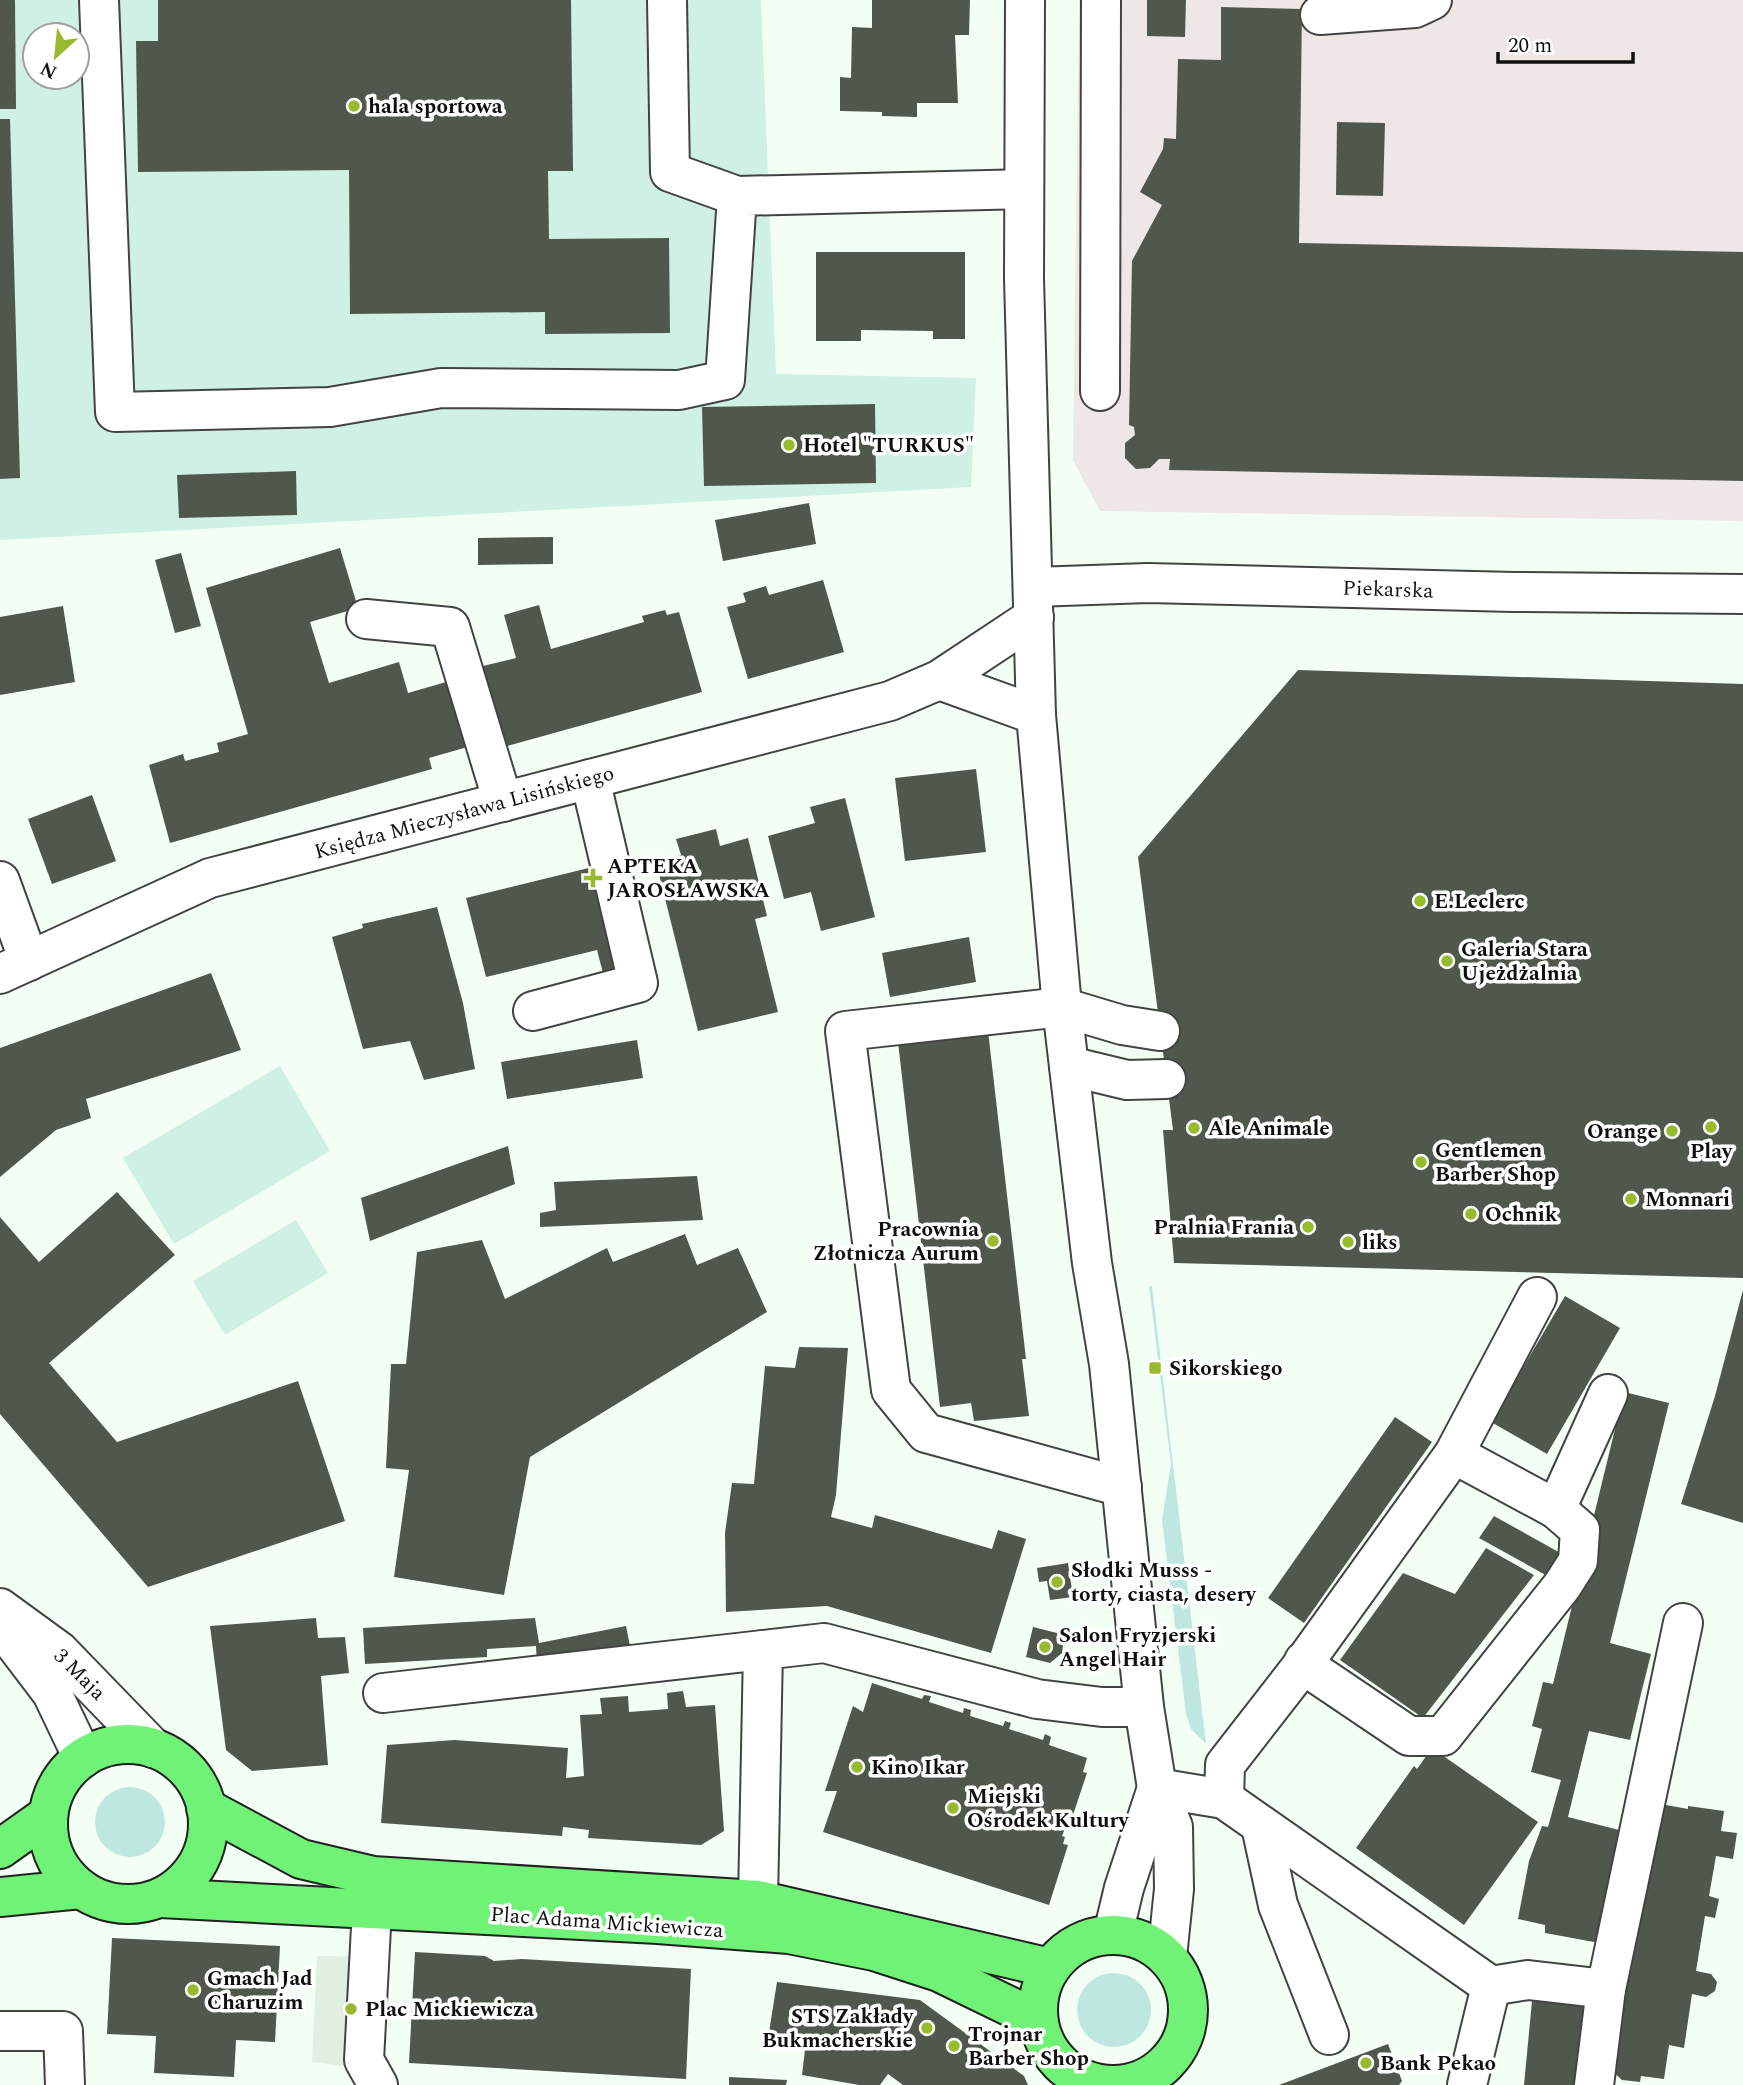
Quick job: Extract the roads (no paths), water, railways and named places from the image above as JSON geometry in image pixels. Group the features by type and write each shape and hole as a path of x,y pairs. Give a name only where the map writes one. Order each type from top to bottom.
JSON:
{"main road":[{"path":"129,1744 153,1748 178,1762 196,1782 206,1808 208,1835 200,1861 183,1883 160,1898 133,1905 106,1902 81,1889 65,1874 54,1857 48,1836 48,1815 54,1793 66,1773 83,1758 105,1747 129,1744"},
{"name":"Plac Adama Mickiewicza","path":"206,1808 302,1859 373,1876 758,1900 1050,1968"},
{"path":"0,1849 48,1815"},
{"path":"0,1897 81,1889"},
{"name":"Plac Adama Mickiewicza","path":"160,1898 372,1908 789,1934 874,1951 939,1972 1038,2020"},
{"path":"1113,1934 1137,1938 1159,1949 1167,1958 1185,1986 1189,2008 1186,2029 1167,2076 1122,2085 1099,2084 1077,2076 1058,2061 1045,2042 1038,2020 1040,1993 1050,1968 1077,1943 1113,1934"}],"street":[{"path":"99,0 115,411 330,407 441,388 679,390 725,380 737,197"},
{"path":"667,0 670,172 737,197 1024,189"},
{"path":"1025,0 1025,321 1035,715 1062,1007 1091,1263 1109,1364 1144,1707 1157,1788 1173,1827 1174,1889 1167,1958"},
{"path":"1100,391 1101,0"},
{"path":"1320,15 1415,8 1432,0"},
{"name":"Piekarska","path":"1034,602 1148,583 1514,592 1743,594"},
{"name":"Księdza Mieczysława Lisińskiego","path":"14,967 210,878 890,701 939,680 1034,602"},
{"path":"366,619 450,627 503,802"},
{"path":"939,680 1035,715"},
{"path":"533,1011 638,983 590,779"},
{"path":"0,881 14,967"},
{"path":"1069,1066 1127,1080 1163,1055 1122,1025 1062,1007 845,1031 891,1390 926,1433 1122,1486"},
{"path":"1224,1800 1225,1765 1454,1454 1537,1297"},
{"path":"1556,1509 1608,1394"},
{"path":"1304,1661 1317,1674 1409,1736 1443,1736 1562,1586 1578,1561 1580,1530 1556,1509 1454,1454"},
{"name":"3 Maja","path":"0,1608 59,1651 153,1748"},
{"path":"1594,2085 1606,1989 1683,1623"},
{"name":"3 Maja","path":"0,1624 52,1693 83,1758"},
{"path":"383,1693 824,1643 1037,1699 1102,1707 1144,1707"},
{"path":"758,1900 763,1650"},
{"path":"1157,1788 1224,1800 1491,1986 1528,1980 1606,1989"},
{"path":"1113,1934 1124,1888 1157,1788"},
{"path":"1261,1826 1278,1906 1329,2035"},
{"path":"372,1908 364,2060 377,2085"},
{"path":"1467,2085 1491,1986"},
{"path":"0,2031 63,2031 65,2085"}],"place":[{"name":"hala sportowa","path":"354,106"},
{"name":"Hotel \"TURKUS\"","path":"789,445"},
{"name":"APTEKA JAROSŁAWSKA","path":"593,878"},
{"name":"E.Leclerc","path":"1420,901"},
{"name":"Galeria Stara Ujeżdżalnia","path":"1447,961"},
{"name":"Play","path":"1711,1127"},
{"name":"Ale Animale","path":"1194,1128"},
{"name":"Orange","path":"1672,1131"},
{"name":"Gentlemen Barber Shop","path":"1421,1162"},
{"name":"Monnari","path":"1631,1199"},
{"name":"Ochnik","path":"1471,1214"},
{"name":"Pralnia Frania","path":"1308,1227"},
{"name":"Pracownia Złotnicza Aurum","path":"993,1241"},
{"name":"liks","path":"1348,1242"},
{"name":"Sikorskiego","path":"1155,1368"},
{"name":"Słodki Musss - torty, ciasta, desery","path":"1057,1582"},
{"name":"Salon Fryzjerski Angel Hair","path":"1045,1647"},
{"name":"Kino Ikar","path":"857,1767"},
{"name":"Miejski Ośrodek Kultury","path":"953,1808"},
{"name":"Gmach Jad Charuzim","path":"193,1990"},
{"name":"Plac Mickiewicza","path":"351,2009"},
{"name":"STS Zakłady Bukmacherskie","path":"927,2028"},
{"name":"Trojnar Barber Shop","path":"954,2046"},
{"name":"Bank Pekao","path":"1366,2063"}]}
